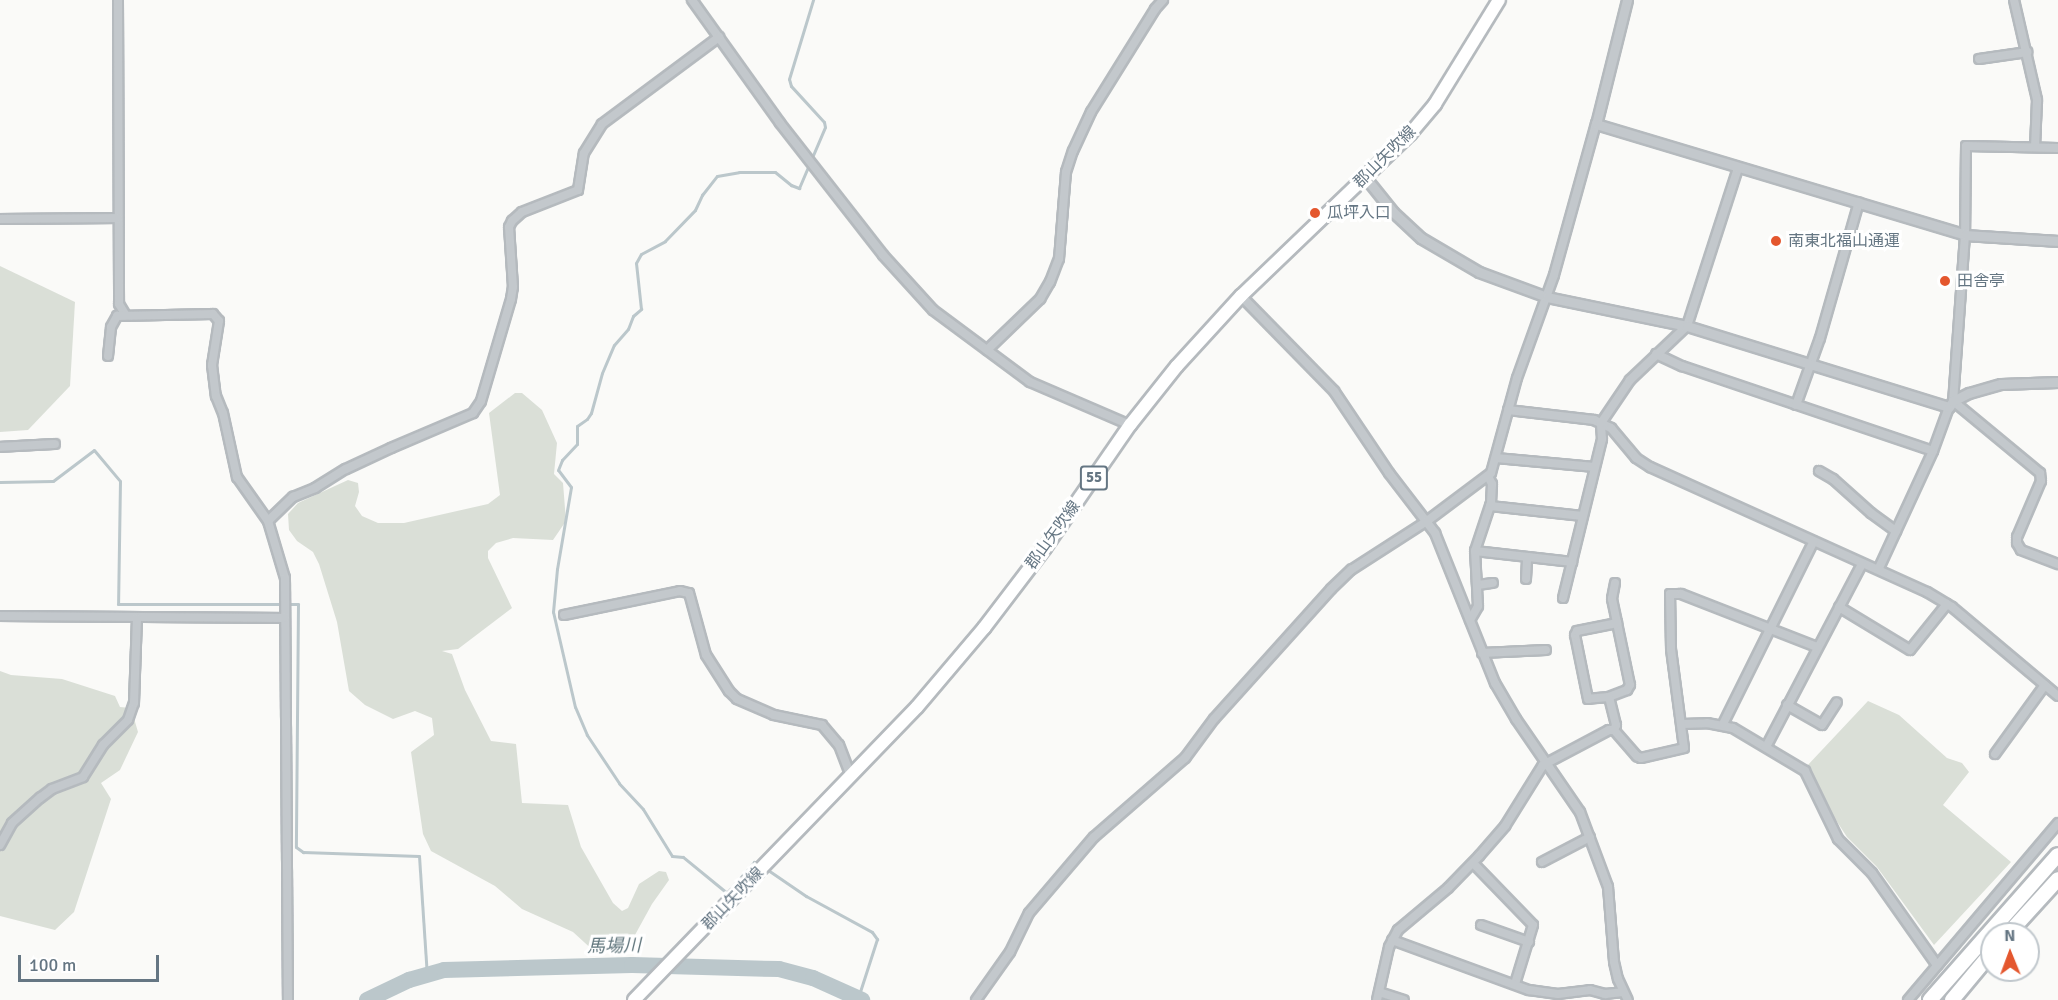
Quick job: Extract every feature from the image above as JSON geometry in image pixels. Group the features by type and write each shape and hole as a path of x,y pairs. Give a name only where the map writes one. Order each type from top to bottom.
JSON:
{"highway":[{"path":"1930,1000 2058,855"},
{"path":"2019,922 2058,879"},
{"path":"1952,1000 1980,966"}],"main road":[{"name":"郡山矢吹線","path":"634,1000 851,777 984,628 1045,548 1130,425 1178,366 1240,296 1410,134 1435,104 1499,0"}],"street":[{"path":"118,0 119,304 125,314"},
{"path":"692,0 780,123 904,281 933,310 1021,376 1052,393 1130,425"},
{"path":"987,351 1040,299 1050,282 1059,259 1066,172 1076,145 1091,112 1155,9 1163,0"},
{"path":"976,1000 1010,952 1029,913 1094,837 1185,758 1214,719 1331,589 1380,549 1427,521 1488,476 1496,458 1508,410 1547,297 1596,124 1627,0"},
{"path":"2014,0 2037,100 2035,147"},
{"path":"268,520 293,497 315,488 382,452 473,413 481,401 511,299 513,286 509,227 512,221 522,212 578,189 584,153 602,124 719,37"},
{"path":"1979,59 2027,52"},
{"path":"1596,124 1965,236 2058,241"},
{"path":"1878,568 1933,451 1951,404 1965,236 1966,146 2058,148"},
{"path":"1563,598 1602,439 1601,423 1630,380 1687,326 1738,168"},
{"path":"1365,177 1394,212 1421,238 1479,272 1547,297 1687,326 1951,404 2040,473 2041,482 2017,537 2017,543 2021,550 2058,564"},
{"path":"1796,405 1812,363 1859,202"},
{"path":"0,219 118,218"},
{"path":"1240,296 1334,391 1389,473 1435,533 1495,683 1516,719 1580,812 1608,887 1614,962 1623,992 1629,1000"},
{"path":"108,356 112,323 117,316 125,314 213,314 219,321 218,346 212,365 216,396 223,413 237,477 268,520 285,574 288,1000"},
{"path":"1656,354 1682,366 1933,451"},
{"path":"1951,404 2001,384 2058,382"},
{"path":"1508,410 1601,423 1611,428 1636,458 1650,467 1862,564 1878,568 1947,604 2058,696"},
{"path":"0,447 56,444"},
{"path":"1496,458 1594,467"},
{"path":"1819,471 1833,479 1871,513 1896,531"},
{"path":"1470,621 1478,606 1475,552 1490,506 1492,484 1488,476"},
{"path":"1490,506 1582,516"},
{"path":"1722,724 1814,541"},
{"path":"1475,552 1572,562"},
{"path":"1526,579 1527,557"},
{"path":"1766,747 1862,564"},
{"path":"1478,585 1493,583"},
{"path":"1615,583 1611,594 1630,685 1627,690 1609,697 1594,701 1588,699 1575,635 1577,631 1617,623"},
{"path":"564,615 680,591 689,593 706,655 729,691 746,704 774,715 822,725 839,745 851,777"},
{"path":"1614,730 1641,758 1684,748 1671,649 1670,594 1681,594 1817,647"},
{"path":"1839,607 1910,650 1947,604"},
{"path":"0,616 285,618"},
{"path":"0,845 12,824 40,798 52,789 83,777 103,745 128,720 135,704 137,618"},
{"path":"1482,653 1546,650"},
{"path":"1995,754 2045,685"},
{"path":"1609,697 1616,725 1614,730"},
{"path":"1787,705 1822,724 1837,702"},
{"path":"1682,724 1722,724 1805,771 1838,839 1872,873 1937,965"},
{"path":"1404,1000 1378,996 1392,940 1398,930 1448,888 1473,863 1505,826 1547,761 1605,731 1614,730"},
{"path":"1908,1000 2058,823"},
{"path":"1542,862 1590,837"},
{"path":"1473,863 1531,920 1533,931 1515,984"},
{"path":"1481,925 1529,942"},
{"path":"1392,940 1515,984 1555,994 1590,990 1605,994 1623,992"}],"shaded area":[{"path":"0,266 75,302 70,386 28,430 0,432"},
{"path":"515,393 522,393 542,410 557,443 554,474 563,483 566,521 553,540 513,538 496,543 488,551 488,558 512,608 458,649 442,651 452,654 465,690 491,741 516,744 522,803 568,805 581,847 613,903 622,911 628,908 639,884 659,871 666,872 669,880 652,904 630,944 613,952 596,953 573,932 522,909 495,886 431,851 423,834 411,752 434,735 432,718 415,711 393,719 365,705 349,691 337,622 319,564 313,552 297,541 289,530 288,514 298,503 348,480 358,483 359,492 355,506 362,516 378,523 404,523 488,504 500,495 489,413"},
{"path":"0,671 11,675 62,679 115,696 120,707 131,708 138,732 120,770 101,783 111,799 74,912 55,930 0,916"},
{"path":"1868,701 1899,715 1947,758 1962,763 1969,772 1943,805 2011,862 1934,945 1877,867 1847,837 1830,811 1814,776 1806,767"}],"waterway":[{"path":"759,865 754,862 727,893 683,857 672,856 643,809 619,783 587,735 575,707 553,612 557,569 571,487 558,470 562,460 577,444 577,426 591,413 602,373 614,345 628,329 633,316 641,309 636,263 641,254 665,241 695,210 702,195 717,176 739,172 775,172 791,185 799,188 825,127 824,122 791,86 789,79 813,0"},
{"path":"0,482 53,481 94,450 120,481 118,604 298,604 296,847 303,852 419,856 427,975"},
{"path":"765,868 806,896 872,932 877,939 858,998"},
{"name":"馬場川","path":"367,1000 409,980 444,970 632,965 779,969 813,978 862,1000"}],"place":[{"name":"瓜坪入口","path":"1315,213"},
{"name":"南東北福山通運","path":"1776,241"},
{"name":"田舎亭","path":"1945,281"}]}
